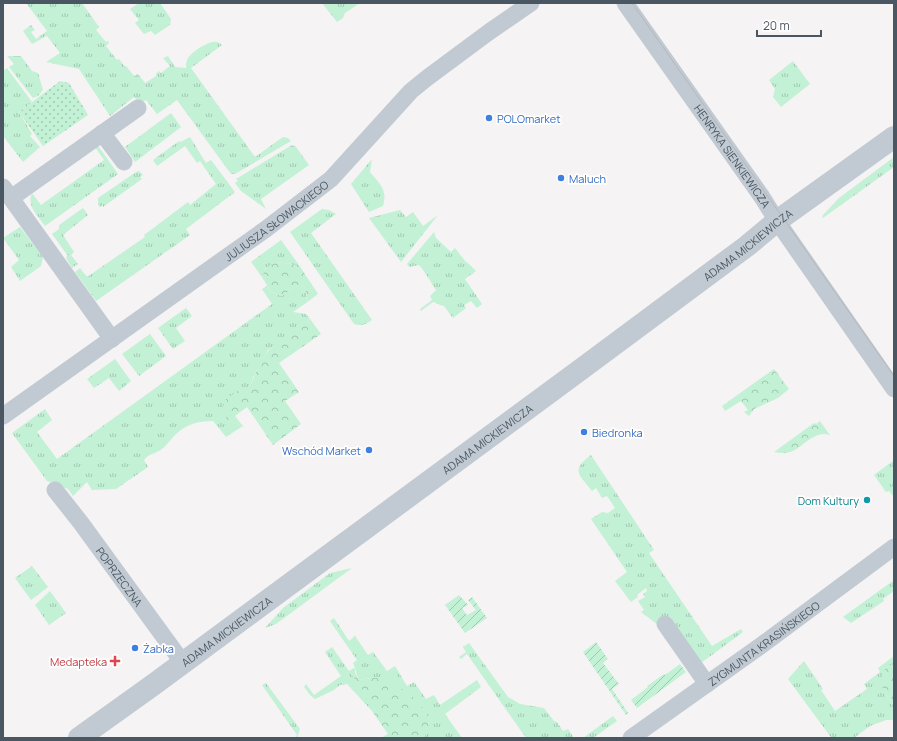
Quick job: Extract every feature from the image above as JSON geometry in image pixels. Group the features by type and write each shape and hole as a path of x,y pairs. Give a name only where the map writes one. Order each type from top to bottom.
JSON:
{"street":[{"name":"JULIUSZA SŁOWACKIEGO","path":"3,416 266,230 320,188 331,179 402,101 427,78 531,3"},
{"name":"HENRYKA SIENKIEWICZA","path":"625,3 762,197 777,221 894,389"},
{"path":"112,339 7,193 102,133 138,108"},
{"path":"102,133 124,162"},
{"name":"ADAMA MICKIEWICZA","path":"79,738 576,374 740,251 777,221 894,136"},
{"name":"POPRZECZNA","path":"55,490 183,663"},
{"name":"ZYGMUNTA KRASIŃSKIEGO","path":"632,738 894,547"},
{"path":"665,624 707,684"}],"green space":[{"path":"26,3 82,3 99,27 96,30 106,42 108,41 109,43 106,46 117,60 119,59 134,76 138,74 145,83 156,76 159,71 161,73 170,66 163,58 168,56 175,67 186,68 187,59 193,53 210,43 218,42 222,45 191,68 255,157 283,137 288,138 291,141 235,174 231,174 177,100 157,114 146,100 140,104 134,97 110,116 79,69 46,62 60,53 47,36 32,44 23,31 31,25 35,30 31,32 36,39 47,31"},
{"path":"139,3 160,3 171,19 170,25 155,35 151,31 144,34 135,23 139,20 130,9"},
{"path":"322,3 360,3 345,13 343,18 337,22"},
{"path":"7,56 21,56 32,71 38,73 43,90 38,96 33,98 9,67 14,64"},
{"path":"793,61 810,84 781,107 773,97 775,89 769,80"},
{"path":"7,68 32,102 19,112 32,134 30,136 40,147 23,162 3,136 3,71"},
{"path":"60,81 69,83 88,115 43,146 19,112"},
{"path":"171,113 181,127 135,162 125,147"},
{"path":"190,137 206,163 211,160 235,192 186,229 190,235 96,301 75,272 80,268 87,277 145,237 144,235 188,202 190,205 216,184 200,161 197,163 185,146 157,166 153,160 179,141 180,142"},
{"path":"292,145 296,147 309,165 261,199 266,209 241,191 235,183 238,181 236,179"},
{"path":"95,147 99,147 118,174 45,226 32,206 32,193 41,205 104,160"},
{"path":"894,157 894,167 823,218 822,216 839,198"},
{"path":"372,159 370,172 384,191 384,200 383,206 369,212 351,184"},
{"path":"139,171 143,175 140,177 142,179 103,207 103,205 100,207 98,204 98,198"},
{"path":"83,208 88,215 63,235 74,252 71,255 78,264 72,268 66,258 68,256 52,234 59,229 59,225"},
{"path":"322,209 329,210 336,214 311,233 372,320 365,324 354,324 290,232"},
{"path":"400,210 406,217 413,212 423,226 438,215 401,262 369,218"},
{"path":"20,227 43,257 41,266 20,281 11,267 19,260 3,238"},
{"path":"434,232 436,238 451,252 455,248 466,262 476,271 465,279 482,304 477,308 471,301 464,305 466,308 453,318 444,306 433,302 421,311 420,309 432,300 430,296 436,290 419,265 409,267 407,264"},
{"path":"281,240 299,265 276,262 265,269 262,277 251,262"},
{"path":"276,262 299,265 318,294 306,303 307,294 303,285 298,285 282,296 271,292 262,277 265,269"},
{"path":"298,285 303,285 307,294 306,303 293,312 306,314 310,319 302,328 268,350 253,377 249,392 228,421 243,426 226,437 213,421 192,424 179,431 162,449 146,458 144,460 148,467 116,489 92,490 87,482 73,496 68,489 47,481 12,433 45,409 52,420 37,432 57,459 272,304 262,289 267,286 271,292 282,296"},
{"path":"186,308 192,316 176,328 185,341 173,349 158,328"},
{"path":"310,319 321,334 279,363 299,392 285,401 301,424 273,445 247,407 235,416 243,426 228,421 222,409 226,399 239,390 249,391 260,363 270,349"},
{"path":"150,334 166,356 139,376 122,354"},
{"path":"115,359 131,381 119,391 109,378 94,388 87,379"},
{"path":"774,369 789,389 778,398 754,409 749,416 744,412 748,410 741,401 725,411 722,406"},
{"path":"820,421 830,435 825,434 815,436 790,452 774,452 814,423 816,424"},
{"path":"591,455 654,550 649,553 712,646 741,629 743,632 701,663 670,617 658,625 641,612 644,610 638,601 645,597 643,594 647,591 646,588 631,602 615,581 627,572 591,519 602,512 608,513 615,508 607,496 602,498 596,488 592,491 579,473 580,465"},
{"path":"894,460 894,497 889,491 886,492 874,475"},
{"path":"32,566 48,587 31,600 15,578"},
{"path":"352,568 276,624 265,628 283,608 330,573"},
{"path":"894,580 894,591 883,599 884,601 851,623 843,617"},
{"path":"50,591 66,613 49,625 35,605"},
{"path":"459,595 468,605 462,608 467,615 476,610 468,600 472,597 487,618 465,633 445,605"},
{"path":"334,618 349,641 355,636 368,655 373,652 387,671 395,666 407,686 414,682 426,699 434,695 440,705 477,680 481,687 445,714 462,738 424,738 429,723 369,678 359,680 353,663 357,660 330,621"},
{"path":"596,642 608,659 603,663 619,684 612,689 628,713 626,715 583,652"},
{"path":"469,643 508,697 520,704 544,708 563,731 568,729 574,738 526,738 467,654 461,659 459,657 466,652 463,647"},
{"path":"332,647 349,671 352,669 352,675 377,708 375,711 372,711 347,684 340,685 334,690 315,699 304,687 306,684 314,695 341,676 325,652"},
{"path":"894,656 894,666 891,665 885,693 894,706 893,720 886,720 870,726 854,738 832,738 788,679 804,661 823,689 821,690 835,711 867,689 864,684 880,672 878,668"},
{"path":"680,664 686,672 637,708 631,700 648,687 647,686"},
{"path":"891,665 894,666 894,706 885,693 880,682 885,669"},
{"path":"355,668 355,673 359,680 377,678 389,681 404,690 418,702 428,716 428,728 424,737 381,738 388,734 372,711 375,711 376,708 352,675 352,669"},
{"path":"266,683 300,729 297,738 295,738 297,735 262,685"},
{"path":"613,716 617,721 593,738 583,738"}],"tram line":[{"path":"632,3 894,376"}],"place":[{"name":"POLOmarket","path":"489,118"},
{"name":"Maluch","path":"561,178"},
{"name":"Biedronka","path":"584,432"},
{"name":"Wschód Market","path":"369,450"},
{"name":"Dom Kultury","path":"867,500"},
{"name":"Żabka","path":"135,648"},
{"name":"Medapteka","path":"115,661"}]}
